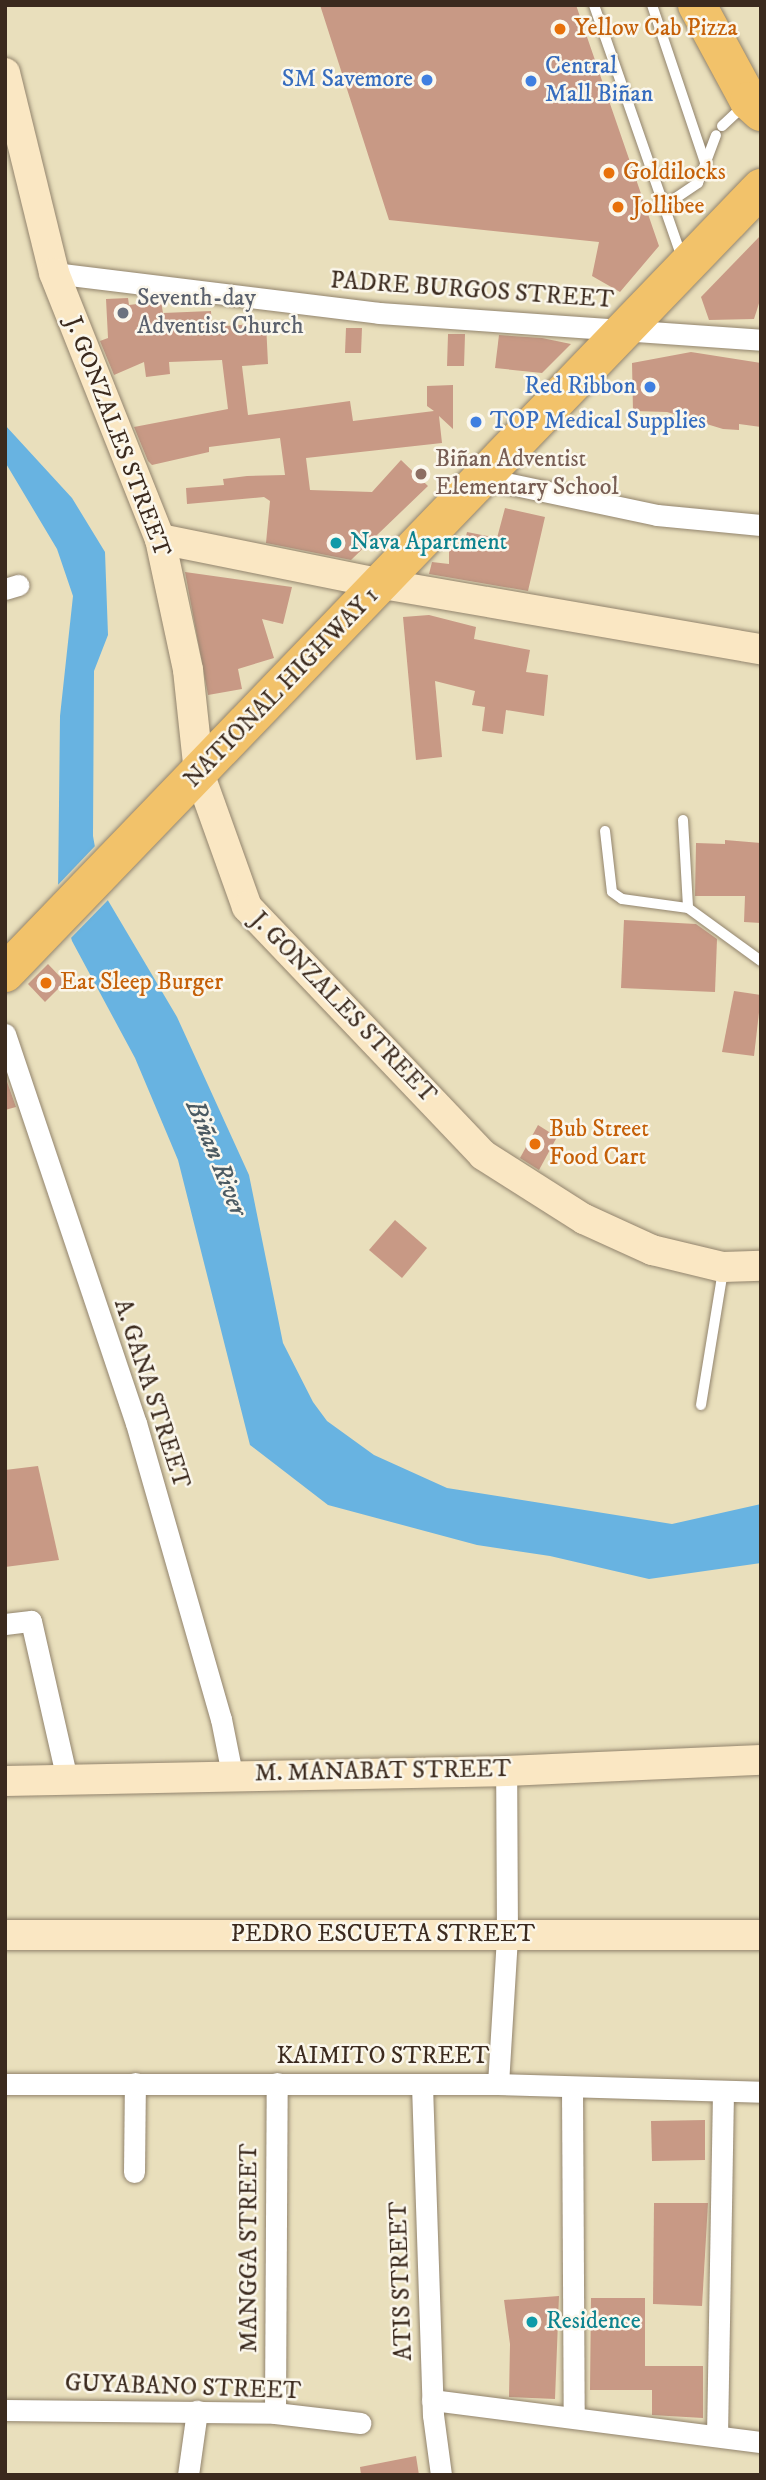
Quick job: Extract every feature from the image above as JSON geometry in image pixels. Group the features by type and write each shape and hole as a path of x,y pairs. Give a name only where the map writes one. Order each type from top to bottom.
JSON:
{"highway":[{"path":"697,5 737,118"},
{"name":"NATIONAL HIGHWAY 1","path":"5,973 383,584 761,188"}],"street":[{"name":"J. GONZALES STREET","path":"5,73 54,273 160,539 188,670 199,773 247,907 483,1155 584,1219 652,1250 723,1267 761,1266"},
{"name":"PADRE BURGOS STREET","path":"54,273 379,313 761,340"},
{"path":"482,478 657,515 761,525"},
{"path":"160,539 383,584 761,649"},
{"name":"A. GANA STREET","path":"5,1034 136,1423 221,1719 232,1774"},
{"path":"5,1624 31,1621 68,1780"},
{"name":"M. MANABAT STREET","path":"5,1781 232,1774 506,1771 761,1760"},
{"path":"498,2084 507,1934 506,1771"},
{"name":"PEDRO ESCUETA STREET","path":"5,1935 761,1935"},
{"name":"MANGGA STREET","path":"275,2413 277,2082"},
{"path":"134,2172 135,2083"},
{"name":"KAIMITO STREET","path":"5,2084 498,2084 761,2092"},
{"name":"ATIS STREET","path":"422,2085 432,2400 441,2475"},
{"path":"572,2088 575,2416"},
{"path":"717,2436 723,2091"},
{"path":"432,2400 575,2416 761,2442"},
{"name":"GUYABANO STREET","path":"5,2410 275,2413 360,2423"},
{"path":"188,2475 197,2411"}],"lane":[{"path":"594,5 685,266"},
{"path":"652,5 706,168"},
{"path":"664,206 698,183 737,118"},
{"path":"683,820 688,908"},
{"path":"605,831 612,891 622,898 688,908 761,961"},
{"path":"701,1405 723,1267"}],"water":[{"name":"Biñan River","path":"5,425 72,498 105,552 108,635 94,671 93,836 103,892 177,1017 249,1175 283,1343 313,1402 327,1421 374,1455 447,1488 672,1524 761,1504 761,1563 649,1579 550,1556 477,1545 328,1505 250,1445 178,1160 135,1058 72,941 58,892 60,716 73,596 57,549 5,462"}],"pier":[{"path":"97,844 110,898 68,941 54,889"}],"building":[{"name":"Central Mall Biñan","path":"320,5 576,5 659,246 620,292 592,276 599,242 389,220"},
{"path":"761,235 761,297 754,319 709,320 701,297"},
{"path":"128,298 129,305 161,301 163,313 211,311 212,327 266,323 268,364 242,366 248,415 350,401 353,421 434,411 427,406 427,386 453,385 453,429 439,416 442,443 306,458 310,490 372,492 401,460 428,486 351,560 266,543 270,501 264,497 187,504 186,488 224,485 223,479 285,475 280,438 209,447 209,452 152,465 134,427 228,409 222,360 169,362 170,374 146,377 144,362 114,375 100,341 108,338 106,299"},
{"path":"346,328 362,328 361,353 345,353"},
{"path":"448,334 465,334 464,366 447,366"},
{"path":"499,335 542,338 571,344 542,373 495,368"},
{"path":"691,352 761,363 761,427 739,424 739,430 723,429 667,412 633,411 632,363"},
{"path":"505,508 545,517 528,591 429,574 432,562 449,564 449,547 463,549 467,532 497,538"},
{"path":"185,572 292,587 283,624 262,619 274,658 238,669 242,689 208,695"},
{"path":"429,615 476,627 474,639 530,650 526,672 548,675 544,716 506,710 503,734 482,731 485,707 472,705 475,691 435,681 442,757 416,760 403,617"},
{"path":"725,840 761,843 761,923 744,922 745,896 695,896 696,843 725,844"},
{"path":"624,920 696,924 717,939 715,992 621,988"},
{"name":"Eat Sleep Burger","path":"48,964 65,982 45,1002 28,984"},
{"path":"734,991 761,995 754,1056 722,1052"},
{"path":"5,1076 16,1107 5,1110"},
{"path":"538,1125 557,1137 539,1170 520,1158"},
{"path":"395,1220 427,1248 402,1278 369,1250"},
{"path":"38,1466 59,1560 5,1567 5,1470"},
{"path":"705,2120 705,2160 652,2161 651,2121"},
{"path":"654,2203 708,2203 702,2306 653,2304"},
{"path":"559,2296 555,2399 509,2397 510,2344 504,2300"},
{"path":"591,2298 645,2298 645,2366 703,2366 703,2418 652,2415 652,2390 590,2390"},
{"path":"416,2456 419,2475 361,2475 360,2467"}],"place":[{"name":"Yellow Cab Pizza","path":"560,29"},
{"name":"SM Savemore","path":"427,80"},
{"name":"Central Mall Biñan","path":"531,81"},
{"name":"Goldilocks","path":"609,173"},
{"name":"Jollibee","path":"618,207"},
{"name":"Seventh-day Adventist Church","path":"123,313"},
{"name":"Red Ribbon","path":"650,387"},
{"name":"TOP Medical Supplies","path":"476,422"},
{"name":"Biñan Adventist Elementary School","path":"421,474"},
{"name":"Nava Apartment","path":"336,543"},
{"name":"Eat Sleep Burger","path":"46,983"},
{"name":"Bub Street Food Cart","path":"535,1144"},
{"name":"Residence","path":"532,2322"}]}
